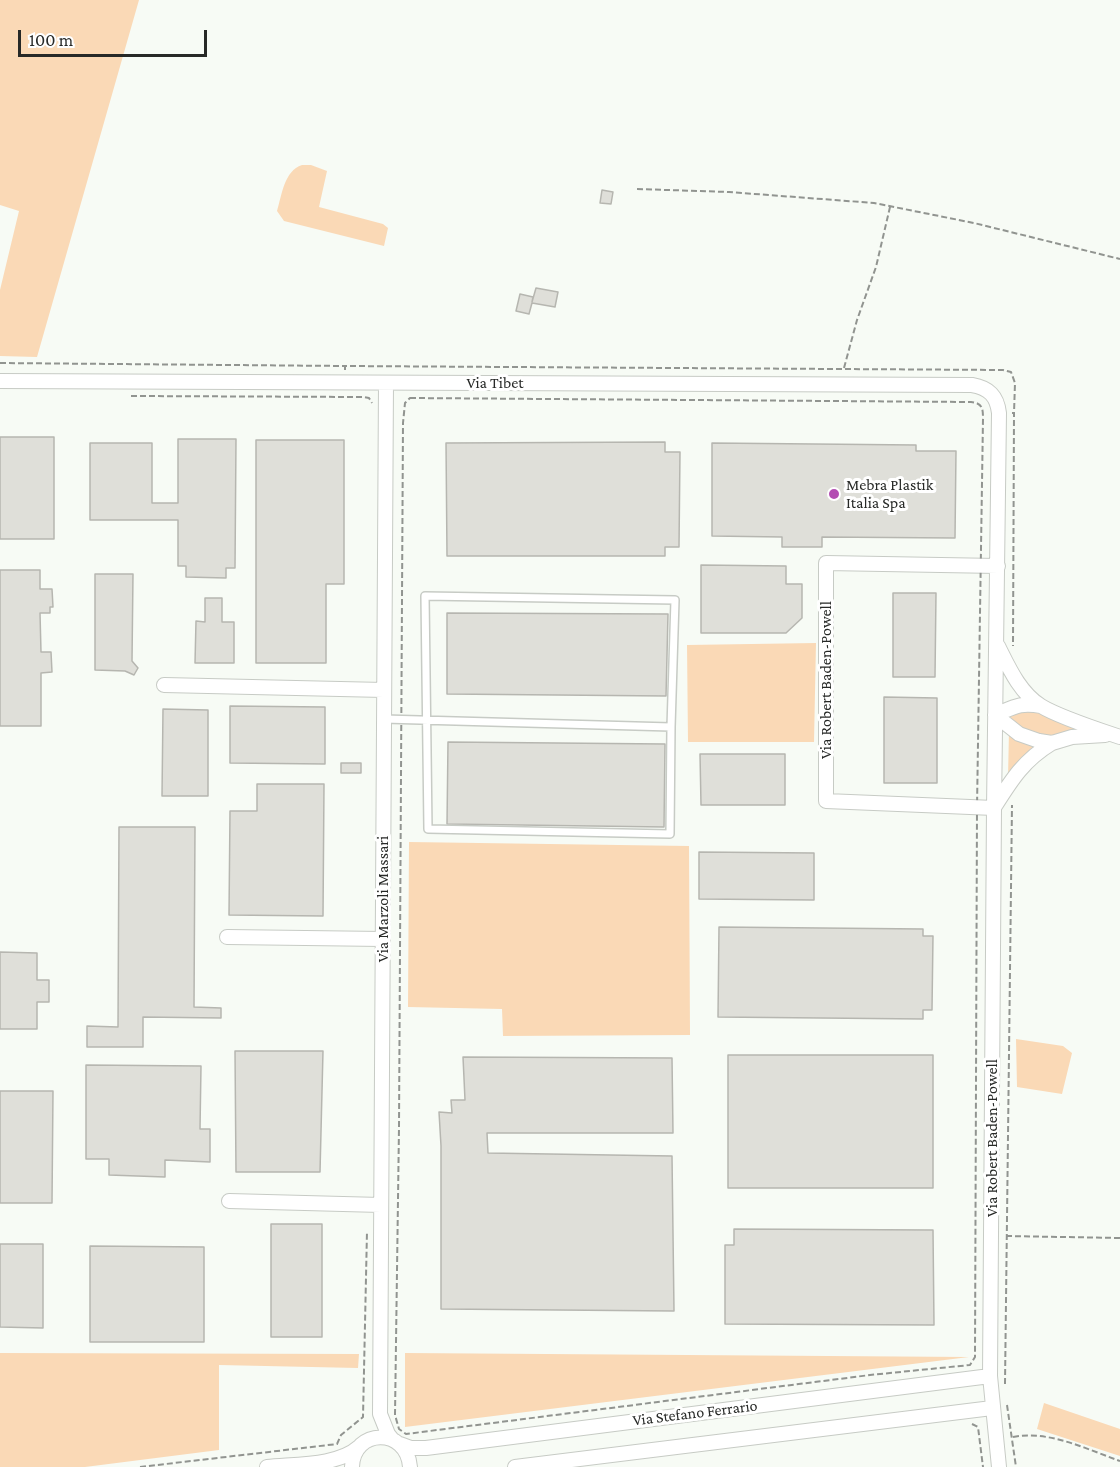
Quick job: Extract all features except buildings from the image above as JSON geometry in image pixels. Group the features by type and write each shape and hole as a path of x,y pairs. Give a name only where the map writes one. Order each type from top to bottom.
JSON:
{"street":[{"name":"Via Tibet","path":"0,381 972,385 988,391"},
{"name":"Via Marzoli Massari","path":"386,383 380,1414 388,1434 406,1451 410,1467"},
{"name":"Via Robert Baden-Powell","path":"988,391 996,399 999,413 998,644 994,715 990,1376 999,1467"},
{"name":"Via Robert Baden-Powell","path":"994,808 826,801 826,563 998,566"},
{"path":"998,644 1010,670 1026,692 1041,706"},
{"path":"164,685 384,690"},
{"path":"1052,743 1019,734 994,715 1017,704 1026,703 1041,706 1117,736"},
{"path":"994,808 1008,784 1029,758 1052,743 1072,737 1117,736"},
{"path":"227,937 383,939"},
{"path":"229,1201 381,1205"},
{"name":"Via Stefano Ferrario","path":"362,1444 374,1438 396,1442 411,1448 426,1448 990,1376"},
{"name":"Via Stefano Ferrario","path":"515,1467 992,1408"},
{"name":"Via Marzoli Massari","path":"352,1467 354,1455 372,1432 380,1414"},
{"path":"267,1467 336,1459 353,1452 362,1444"}],"lane":[{"path":"425,596 675,600 671,727 670,834 428,829 425,596"},
{"path":"384,719 671,727"}],"path":[{"path":"637,189 729,192 873,203 974,223 1120,259"},
{"path":"842,384 857,320 876,267 890,207"},
{"path":"0,363 1008,370 1014,378 1013,661 1010,670"},
{"path":"345,366 345,383"},
{"path":"131,396 364,397 369,398 372,407"},
{"path":"410,398 978,403 983,413 981,566 977,808 975,1357 972,1363 958,1367 406,1434 399,1429 395,1415 399,1151 403,423 405,403 410,398"},
{"path":"999,413 1014,413"},
{"path":"1005,1388 1012,790 1008,784"},
{"path":"140,1467 337,1444 343,1432 363,1417 367,1228"},
{"path":"992,1235 1120,1238"},
{"path":"1006,1399 1016,1467"},
{"path":"965,1425 972,1424 978,1428 983,1467"},
{"path":"1012,1438 1038,1435 1071,1443 1120,1461"}],"shaded area":[{"path":"0,0 139,0 37,357 0,356 0,290 19,211 0,205"},
{"path":"302,165 311,165 327,171 319,207 383,224 388,228 384,246 284,221 277,211 282,191 291,172"},
{"path":"816,643 814,742 688,742 687,645"},
{"path":"1033,708 1083,729 1054,738 1026,732 1010,717 1012,712"},
{"path":"1009,730 1040,745 1008,778"},
{"path":"409,842 689,846 690,1035 503,1036 502,1009 408,1007"},
{"path":"1016,1039 1063,1046 1072,1053 1062,1094 1017,1087"},
{"path":"0,1353 359,1354 358,1368 219,1365 219,1450 85,1467 0,1467"},
{"path":"405,1353 969,1357 405,1427"},
{"path":"1044,1403 1120,1429 1120,1456 1037,1429"}],"place":[{"name":"Mebra Plastik Italia Spa","path":"834,494"}]}
